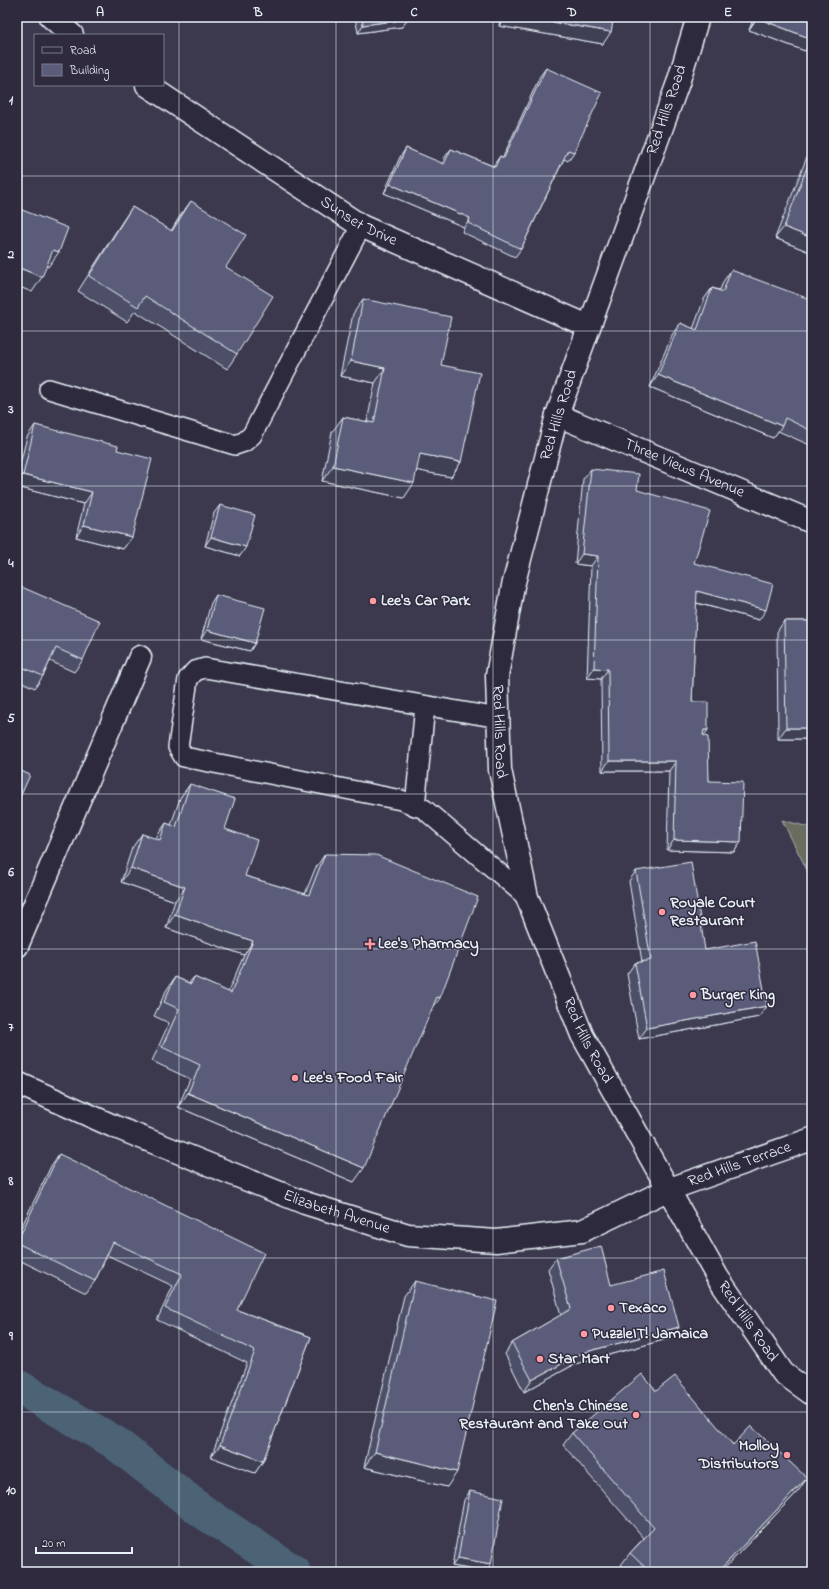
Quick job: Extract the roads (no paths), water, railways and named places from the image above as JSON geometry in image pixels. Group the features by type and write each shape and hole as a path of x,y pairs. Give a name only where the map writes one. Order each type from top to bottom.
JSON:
{"street":[{"path":"51,17 71,34"},
{"name":"Red Hills Road","path":"698,17 678,83 588,326 557,415 513,586 497,676 500,770 527,898 582,1035 667,1190 718,1278 783,1372 812,1394"},
{"name":"Sunset Drive","path":"149,86 361,226 588,326"},
{"name":"Three Views Avenue","path":"557,415 812,522"},
{"path":"17,946 140,657"},
{"name":"Elizabeth Avenue","path":"17,1083 112,1126 305,1203 408,1235 496,1241 582,1231 667,1190"},
{"name":"Red Hills Terrace","path":"667,1190 812,1139"}],"lane":[{"path":"49,389 235,445 244,442 252,435 361,226"},
{"path":"499,718 205,668 195,671 188,679 178,747 184,757 401,800 424,809 527,898"},
{"path":"415,806 425,706"}],"waterway":[{"path":"17,1386 114,1442 202,1511 294,1572"}],"place":[{"name":"Lee's Car Park","path":"373,601"},
{"name":"Royale Court Restaurant","path":"662,912"},
{"name":"Lee's Pharmacy","path":"370,944"},
{"name":"Burger King","path":"693,995"},
{"name":"Lee's Food Fair","path":"295,1078"},
{"name":"Texaco","path":"611,1308"},
{"name":"PuzzleIT! Jamaica","path":"584,1334"},
{"name":"Star Mart","path":"540,1359"},
{"name":"Chen's Chinese Restaurant and Take Out","path":"636,1415"},
{"name":"Molloy Distributors","path":"787,1455"}]}
